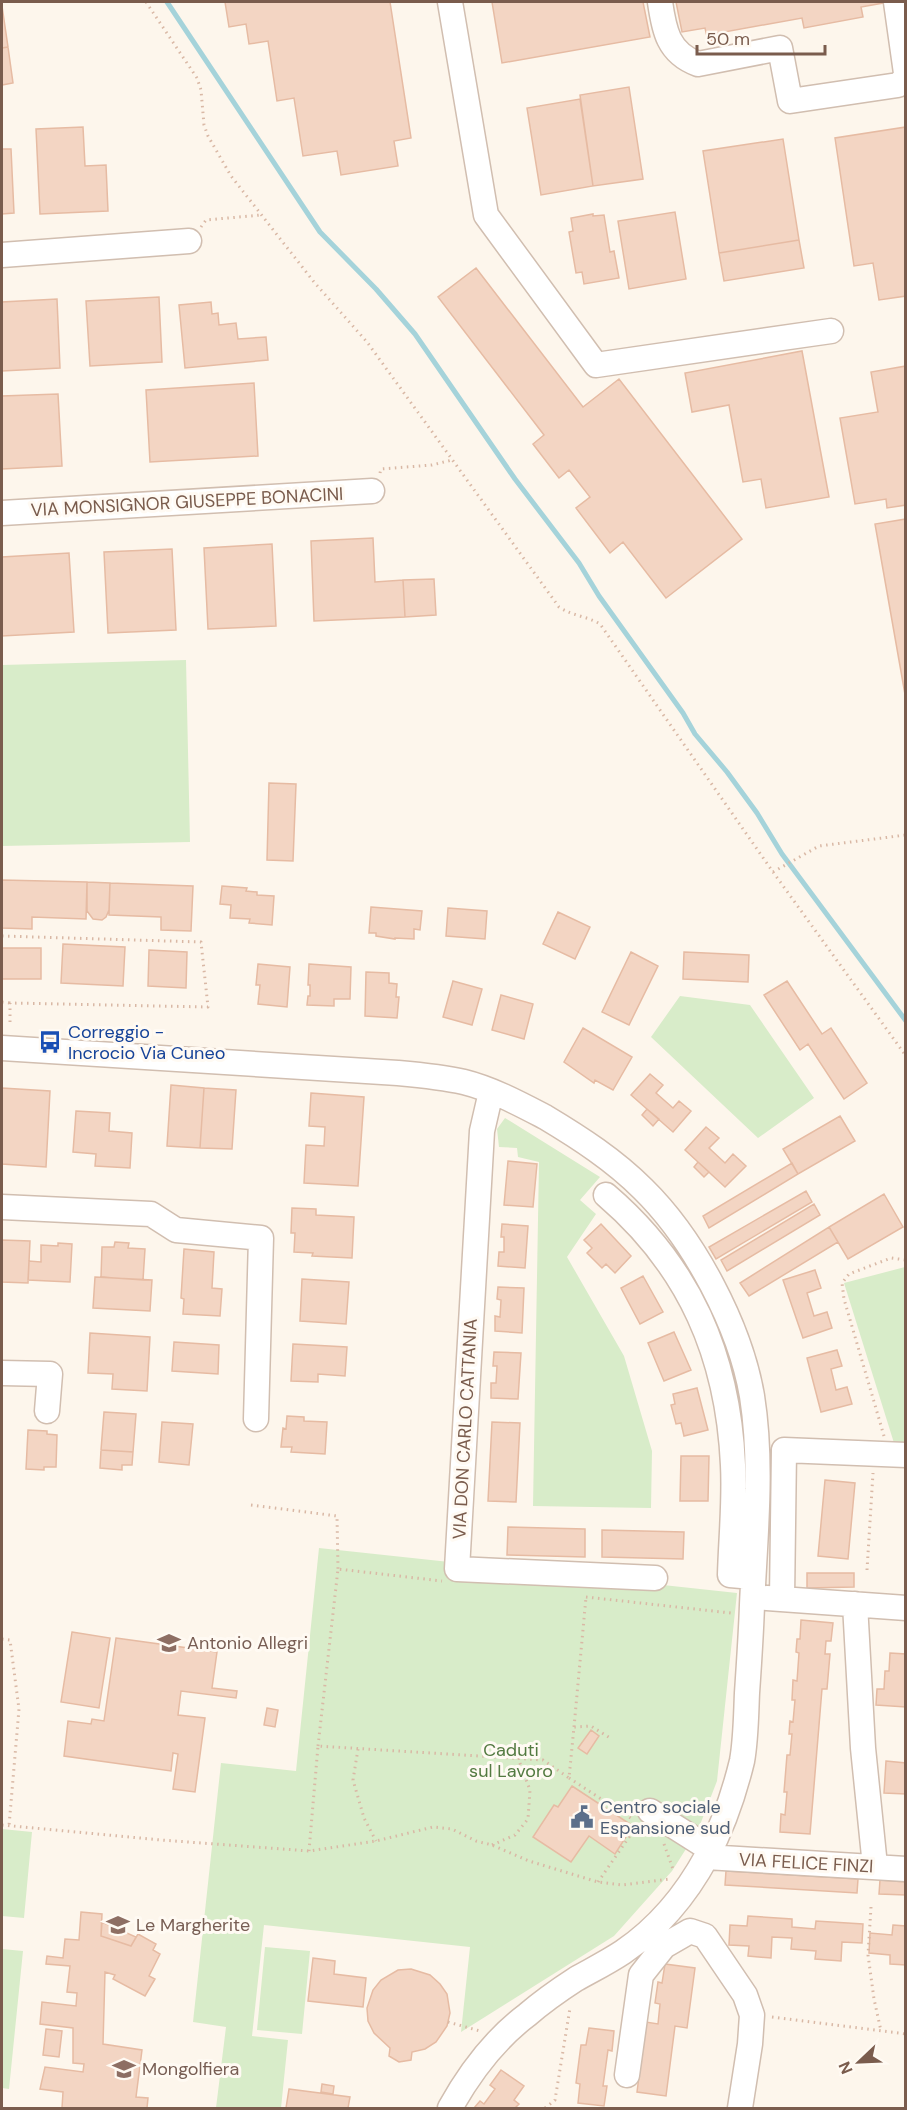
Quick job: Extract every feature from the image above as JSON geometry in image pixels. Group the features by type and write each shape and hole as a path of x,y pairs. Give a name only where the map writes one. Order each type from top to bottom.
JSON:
{"street":[{"path":"450,2 486,216 596,364 831,331"},
{"path":"660,2 664,31 671,43 686,59 698,64 780,48 790,101 898,85 906,75 896,2"},
{"path":"2,255 189,241"},
{"name":"VIA MONSIGNOR GIUSEPPE BONACINI","path":"2,513 372,491"},
{"path":"2,1048 434,1076 468,1083 491,1092 526,1107 595,1148 646,1191 672,1223 710,1281 735,1335 751,1392 759,1477 743,1757 734,1793 708,1853 677,1901 657,1923 624,1952 574,1981 524,2017 479,2063 450,2109"},
{"name":"VIA DON CARLO CATTANIA","path":"491,1092 482,1131 457,1569 655,1578"},
{"path":"606,1195 630,1216 660,1249 681,1282 718,1363 726,1402 733,1465 730,1575 752,1597 906,1608"},
{"path":"2,1207 151,1214 176,1230 261,1238 256,1419"},
{"path":"2,1372 50,1374 47,1411"},
{"path":"782,1599 784,1450 890,1454"},
{"path":"855,1604 863,1748 875,1866"},
{"path":"650,1811 708,1853"},
{"name":"VIA FELICE FINZI","path":"708,1853 906,1869"},
{"path":"627,2075 641,1975 664,1946 690,1931 705,1936 745,1995 752,2015 740,2109"}],"path":[{"path":"146,2 197,78 201,90 204,125 231,176 315,282 367,342 559,607 569,614 591,618 600,624 773,872 906,1056"},
{"path":"206,220 261,215"},
{"path":"381,469 432,465 452,460"},
{"path":"773,872 819,846 906,835"},
{"path":"2,936 201,942 208,1007 2,1002"},
{"path":"10,1003 10,1024"},
{"path":"867,1570 890,1454 844,1299 843,1282 849,1274 891,1258 906,1260"},
{"path":"251,1505 338,1516 338,1569 309,1851"},
{"path":"338,1569 444,1581"},
{"path":"569,1778 586,1597 752,1597"},
{"path":"2,1639 10,1640 19,1709 9,1826"},
{"path":"574,1727 591,1726 610,1738"},
{"path":"318,1746 543,1760 638,1824 598,1882"},
{"path":"358,1749 353,1780 364,1818 376,1841"},
{"path":"492,1845 515,1835 528,1819 530,1790 518,1758"},
{"path":"2,1825 309,1851 376,1841 433,1827 452,1829 476,1841 492,1845 529,1861 598,1882 622,1885 676,1878"},
{"path":"662,1839 676,1878"},
{"path":"670,1886 680,1872"},
{"path":"872,1907 868,1955 881,2031"},
{"path":"545,2109 555,2100 574,1981"},
{"path":"752,2015 906,2034"},
{"path":"448,2022 490,2035"}],"green space":[{"path":"186,660 190,842 2,846 2,665"},
{"path":"680,996 750,1005 814,1098 758,1138 651,1037"},
{"path":"505,1118 600,1177 580,1200 596,1214 567,1257 624,1356 652,1451 651,1508 533,1506 539,1162 518,1157 517,1148 499,1147 497,1129"},
{"path":"905,1267 905,1444 894,1443 844,1283"},
{"name":"Caduti sul Lavoro","path":"319,1548 737,1593 717,1781 698,1830 672,1871 614,1936 461,2032 470,1947 264,1925 252,2036 288,2040 281,2108 216,2108 226,2027 193,2022 221,1763 296,1771"},
{"path":"2,1829 32,1832 24,1918 2,1916"},
{"path":"265,1947 310,1951 302,2034 257,2030"},
{"path":"2,1949 23,1951 9,2089 2,2088"}],"building":[{"path":"225,2 390,2 411,138 394,141 398,166 341,175 337,151 303,156 294,98 277,101 268,41 249,44 246,24 229,27"},
{"path":"492,2 643,2 650,37 502,63"},
{"path":"676,2 883,3 861,7 863,17 804,28 802,18 713,34 714,40 708,41 705,28 682,32"},
{"path":"2,6 8,47 2,48"},
{"path":"8,47 13,83 2,85 2,48"},
{"path":"629,87 643,179 593,186 580,95"},
{"path":"580,99 593,186 541,195 527,108"},
{"path":"83,127 85,166 106,165 108,211 40,214 36,129"},
{"path":"906,127 906,296 879,300 873,263 854,266 835,138"},
{"path":"783,139 799,240 719,253 703,151"},
{"path":"2,149 11,149 14,213 2,214"},
{"path":"675,212 686,279 629,289 618,221"},
{"path":"593,214 593,216 604,215 610,252 614,251 619,278 584,284 582,272 576,273 569,232 573,231 571,218"},
{"path":"799,240 804,268 724,281 719,253"},
{"path":"476,268 583,407 619,379 742,539 666,598 623,542 610,553 576,508 590,497 569,470 559,478 533,444 544,435 438,297"},
{"path":"159,297 162,362 90,366 86,301"},
{"path":"57,299 60,368 2,371 2,302"},
{"path":"211,302 212,314 218,313 219,325 236,323 238,339 266,337 268,360 185,368 179,305"},
{"path":"802,351 829,497 766,508 761,479 743,482 729,405 692,412 685,373"},
{"path":"906,366 906,505 887,508 886,499 855,504 840,418 878,412 871,372"},
{"path":"254,383 258,456 150,462 146,390"},
{"path":"58,394 62,466 2,469 2,396"},
{"path":"906,519 906,700 875,524"},
{"path":"373,538 375,582 403,580 405,617 314,621 311,541"},
{"path":"272,544 276,626 208,629 204,548"},
{"path":"172,549 176,630 108,633 104,552"},
{"path":"69,553 74,632 2,636 2,557"},
{"path":"434,579 436,615 405,617 403,580"},
{"path":"269,783 296,784 293,861 267,860"},
{"path":"2,880 87,882 86,919 32,917 32,929 2,928"},
{"path":"87,882 110,883 109,910 102,920 93,919 87,911"},
{"path":"110,883 193,886 191,931 161,930 161,917 109,915"},
{"path":"222,886 247,888 246,891 257,892 257,895 274,896 272,925 249,923 250,919 230,918 231,905 220,904"},
{"path":"371,907 422,911 420,930 414,929 414,939 395,939 369,933"},
{"path":"448,908 487,911 485,939 446,936"},
{"path":"558,912 590,927 575,959 543,944"},
{"path":"63,944 125,947 123,986 61,983"},
{"path":"2,948 41,948 41,979 2,979"},
{"path":"149,950 187,952 186,988 148,986"},
{"path":"631,952 658,966 629,1025 602,1012"},
{"path":"684,952 749,955 748,982 683,979"},
{"path":"258,964 290,967 287,1007 258,1004 260,985 256,985"},
{"path":"309,964 351,967 350,999 334,999 334,1006 307,1005 308,996 310,996"},
{"path":"366,972 389,973 389,983 397,984 396,997 399,997 397,1018 365,1016"},
{"path":"453,981 482,989 472,1025 443,1017"},
{"path":"787,981 822,1034 831,1028 867,1083 844,1099 808,1044 800,1050 764,995"},
{"path":"501,995 533,1004 524,1039 492,1030"},
{"path":"583,1028 632,1057 613,1090 595,1080 594,1083 564,1062"},
{"path":"650,1074 663,1085 656,1093 673,1108 679,1101 691,1111 673,1132 631,1095"},
{"path":"171,1085 204,1088 200,1148 167,1146"},
{"path":"2,1088 50,1091 46,1167 2,1164"},
{"path":"204,1088 236,1090 232,1149 200,1148"},
{"path":"311,1093 364,1097 358,1186 304,1183 306,1145 324,1146 325,1127 309,1126"},
{"path":"647,1109 659,1119 653,1126 642,1115"},
{"path":"76,1111 110,1113 109,1131 132,1133 130,1168 95,1166 96,1154 73,1152"},
{"path":"840,1116 855,1141 798,1174 783,1149"},
{"path":"706,1127 719,1138 709,1148 725,1163 733,1154 746,1166 725,1187 685,1150"},
{"path":"508,1161 537,1164 533,1207 504,1205"},
{"path":"698,1162 709,1172 704,1177 694,1167"},
{"path":"792,1163 798,1174 709,1228 703,1216"},
{"path":"806,1191 812,1202 716,1259 709,1247"},
{"path":"884,1194 903,1227 848,1259 829,1227"},
{"path":"814,1204 820,1215 727,1271 721,1260"},
{"path":"292,1208 316,1209 316,1215 354,1217 352,1258 312,1256 313,1253 294,1252 295,1233 291,1233"},
{"path":"502,1224 528,1226 525,1268 498,1266 499,1252 504,1252 504,1237 501,1237"},
{"path":"601,1224 631,1256 615,1273 606,1264 602,1268 587,1253 592,1248 584,1240"},
{"path":"829,1227 838,1242 749,1296 740,1283"},
{"path":"2,1240 30,1241 28,1283 2,1282"},
{"path":"115,1242 129,1243 128,1248 145,1249 143,1280 101,1277 102,1247 114,1247"},
{"path":"58,1243 72,1244 70,1282 28,1280 29,1261 41,1262 41,1245 58,1246"},
{"path":"184,1249 214,1252 212,1288 222,1289 220,1316 183,1314 184,1299 181,1298"},
{"path":"815,1270 821,1288 807,1293 814,1316 827,1312 832,1328 803,1338 783,1280"},
{"path":"643,1276 663,1312 640,1324 621,1288"},
{"path":"95,1277 152,1280 150,1311 93,1308"},
{"path":"302,1279 349,1282 346,1324 300,1321"},
{"path":"498,1287 524,1288 522,1333 495,1331 495,1316 500,1317 501,1300 497,1299"},
{"path":"674,1332 691,1370 664,1381 648,1343"},
{"path":"90,1333 150,1337 147,1391 112,1389 113,1374 88,1373"},
{"path":"174,1342 219,1345 218,1374 172,1371"},
{"path":"293,1344 347,1347 345,1376 318,1374 318,1382 291,1381"},
{"path":"837,1350 842,1366 831,1369 836,1390 847,1387 852,1404 821,1412 807,1358"},
{"path":"494,1352 521,1353 518,1399 491,1398 491,1383 496,1383 497,1366 493,1366"},
{"path":"697,1388 708,1430 684,1436 681,1423 676,1424 671,1405 675,1404 673,1394"},
{"path":"104,1412 136,1414 133,1452 101,1450"},
{"path":"287,1416 304,1417 304,1421 327,1422 325,1454 291,1452 292,1447 281,1447"},
{"path":"162,1422 193,1424 189,1465 159,1462"},
{"path":"492,1422 520,1423 516,1502 488,1501"},
{"path":"28,1430 47,1431 47,1434 57,1435 56,1467 44,1467 44,1470 26,1469"},
{"path":"101,1450 133,1452 132,1465 122,1465 122,1470 100,1468"},
{"path":"681,1456 709,1456 708,1501 680,1501"},
{"path":"825,1480 855,1483 848,1559 818,1556"},
{"path":"508,1527 585,1529 585,1557 507,1555"},
{"path":"602,1530 684,1532 683,1559 602,1557"},
{"path":"807,1573 854,1573 854,1587 807,1588"},
{"path":"801,1620 833,1623 831,1641 826,1641 825,1654 830,1654 827,1689 822,1689 810,1834 780,1832 781,1814 785,1815 787,1755 790,1755 792,1734 789,1734 790,1721 793,1722 795,1700 792,1700 793,1680 797,1681 799,1653 796,1652 797,1639 800,1639"},
{"path":"72,1632 110,1638 99,1708 61,1702"},
{"path":"116,1638 217,1652 212,1688 237,1691 236,1698 181,1691 178,1715 205,1718 195,1792 173,1789 178,1754 173,1753 171,1771 64,1756 68,1721 91,1724 92,1719 104,1721"},
{"path":"890,1653 906,1654 906,1707 876,1705 877,1689 884,1689 885,1671 889,1671"},
{"path":"267,1708 278,1710 275,1727 264,1725"},
{"path":"591,1730 599,1736 587,1754 578,1748"},
{"path":"886,1761 906,1763 906,1794 884,1793"},
{"name":"Centro sociale Espansione sud","path":"572,1786 633,1826 615,1854 589,1836 571,1862 533,1837 554,1805 558,1807"},
{"path":"726,1871 858,1879 857,1893 725,1885"},
{"path":"880,1880 906,1882 906,1895 879,1894"},
{"path":"81,1912 102,1914 101,1936 131,1946 138,1934 156,1944 153,1950 160,1954 149,1976 155,1979 145,1996 113,1979 115,1975 105,1972 103,2044 142,2050 136,2097 148,2098 147,2108 62,2108 63,2092 40,2089 45,2067 83,2072 84,2064 73,2063 73,2028 40,2024 42,2002 76,2006 77,1993 67,1992 70,1966 46,1964 47,1956 63,1958 65,1939 79,1940"},
{"path":"748,1916 792,1919 792,1927 815,1929 816,1921 863,1924 862,1943 842,1942 841,1961 815,1959 816,1951 791,1949 792,1938 772,1937 771,1958 748,1956 749,1946 729,1945 730,1925 747,1926"},
{"path":"102,1922 136,1937 131,1946 101,1936"},
{"path":"893,1925 906,1926 906,1965 890,1964 890,1955 869,1953 870,1933 892,1935"},
{"path":"313,1958 335,1961 334,1974 366,1978 363,2007 308,2001"},
{"path":"665,1964 695,1968 687,2028 675,2026 666,2096 637,2092 646,2022 658,2024 660,2004 655,2003 658,1982 662,1983"},
{"path":"411,1969 430,1975 440,1984 447,1994 450,2013 447,2026 436,2042 425,2049 412,2052 411,2060 399,2062 389,2056 390,2048 374,2033 368,2021 367,2008 373,1990 381,1980 398,1970"},
{"path":"589,2028 614,2031 612,2051 608,2050 603,2086 607,2086 604,2106 578,2103 580,2084 576,2083 581,2045 586,2045"},
{"path":"46,2029 62,2031 59,2057 43,2055"},
{"path":"501,2070 524,2086 514,2100 519,2104 515,2108 474,2108 480,2101 484,2104 495,2089 490,2085"},
{"path":"322,2084 334,2086 333,2094 321,2092"},
{"path":"289,2089 350,2097 348,2108 286,2108"}],"waterway":[{"path":"167,2 320,232 376,289 415,334 515,479 579,563 599,596 683,713 695,734 727,772 757,813 782,854 906,1021"}],"place":[{"name":"Correggio - Incrocio Via Cuneo","path":"50,1042"},
{"name":"Antonio Allegri","path":"169,1643"},
{"name":"Centro sociale Espansione sud","path":"582,1817"},
{"name":"Le Margherite","path":"118,1925"},
{"name":"Mongolfiera","path":"124,2069"}]}
